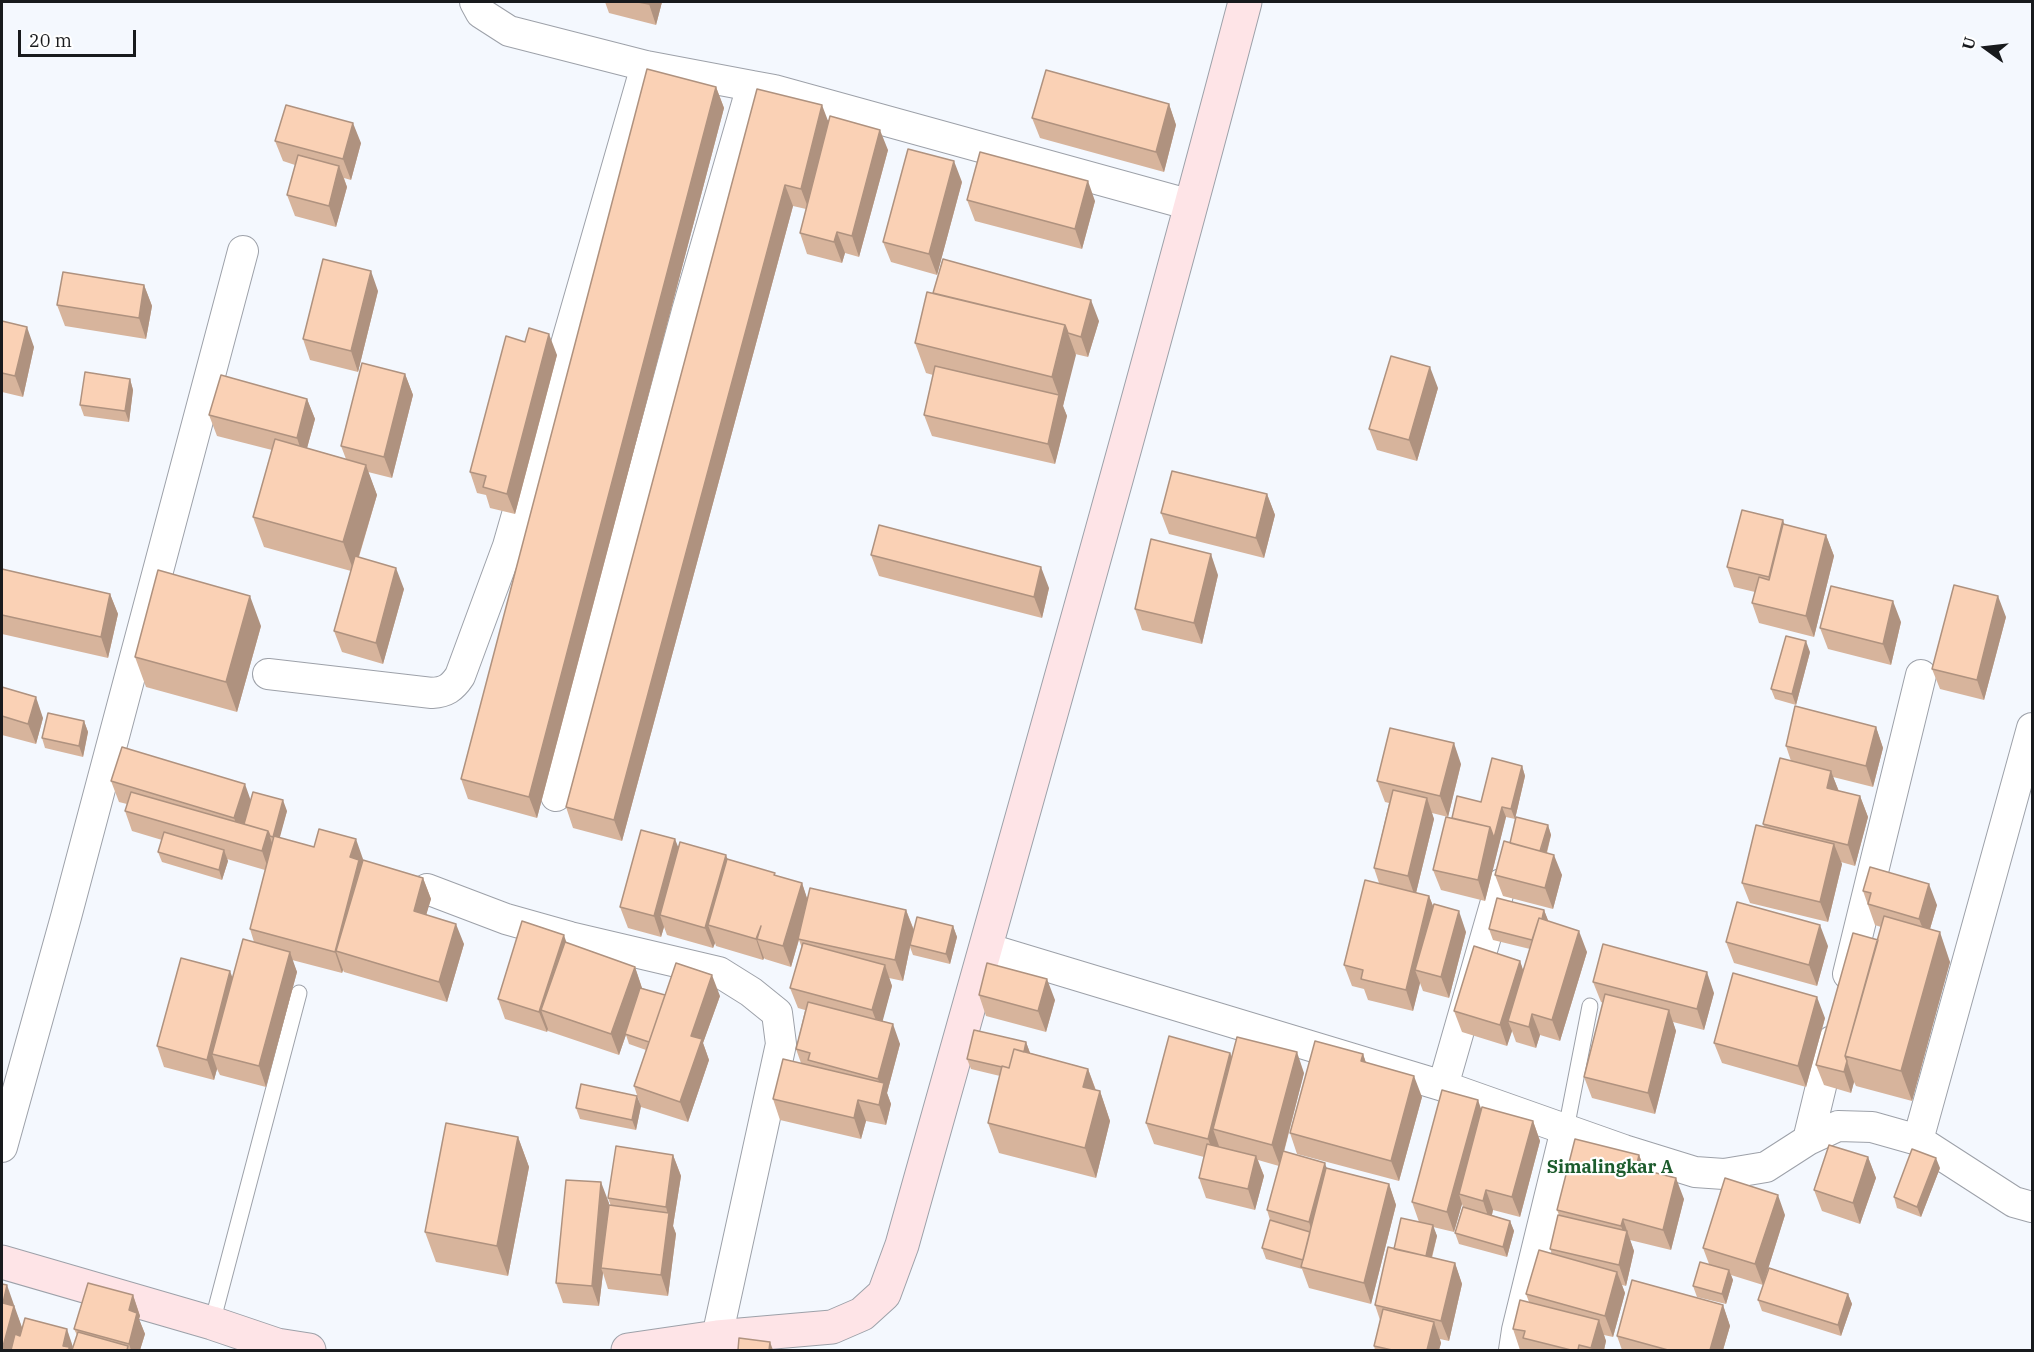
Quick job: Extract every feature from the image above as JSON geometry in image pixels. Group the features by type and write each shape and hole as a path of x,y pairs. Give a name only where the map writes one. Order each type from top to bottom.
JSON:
{"street":[{"path":"476,2 481,13 509,32 646,66 774,90 1191,205"},
{"path":"628,1350 717,1337 832,1326 862,1314 884,1294 902,1245 986,948 1245,2"},
{"path":"268,675 432,693 444,692 453,686 459,676 508,546 646,66"},
{"path":"556,796 687,311 752,86"},
{"path":"2,1147 66,917 243,251"},
{"path":"1808,1140 1921,675"},
{"path":"1918,1140 2032,728"},
{"path":"1443,1086 1500,884"},
{"path":"427,889 506,919 570,937 719,972 751,992 777,1013 781,1044 717,1337"},
{"path":"986,948 1443,1086 1695,1172 1724,1174 1766,1167 1808,1140 1838,1126 1872,1126 1918,1140 2014,1202 2032,1207"},
{"path":"1514,1350 1516,1330 1566,1129"},
{"path":"2,1262 212,1323 277,1345 309,1350"}],"lane":[{"path":"212,1323 299,993"},
{"path":"1566,1129 1590,1006"}],"building":[{"path":"647,69 716,87 529,797 461,779"},
{"path":"1046,70 1169,104 1156,152 1032,118"},
{"path":"757,89 822,105 801,189 785,185 614,820 566,807"},
{"path":"286,105 353,123 343,159 275,141"},
{"path":"830,116 880,130 852,236 837,232 834,242 800,233"},
{"path":"908,149 954,161 929,254 883,242"},
{"path":"980,152 1088,181 1075,229 967,200"},
{"path":"298,155 339,166 329,206 287,195"},
{"path":"323,259 371,271 351,351 303,339"},
{"path":"943,259 1091,300 1081,337 1068,333 1065,325 933,293"},
{"path":"63,272 144,285 139,318 57,305"},
{"path":"927,292 1065,325 1052,377 915,343"},
{"path":"2,321 27,327 15,376 2,373"},
{"path":"529,328 549,334 507,494 483,487 486,476 470,472 506,336 525,342"},
{"path":"1391,356 1430,367 1409,440 1369,429"},
{"path":"362,363 405,374 384,457 341,446"},
{"path":"935,366 1059,395 1048,444 924,415"},
{"path":"85,372 130,379 125,411 80,405"},
{"path":"221,375 307,399 297,438 209,415"},
{"path":"275,439 366,465 343,542 253,517"},
{"path":"1172,471 1267,494 1256,538 1161,513"},
{"path":"1742,510 1783,520 1769,577 1727,567"},
{"path":"1783,524 1826,535 1806,616 1752,603 1759,577 1769,580"},
{"path":"879,525 1041,567 1034,597 871,555"},
{"path":"1151,539 1211,554 1194,623 1135,609"},
{"path":"355,556 396,568 376,643 334,631"},
{"path":"2,569 110,594 101,637 2,615"},
{"path":"158,570 250,596 226,682 135,657"},
{"path":"1954,585 1998,596 1977,680 1932,669"},
{"path":"1831,586 1893,601 1883,644 1820,628"},
{"path":"1786,636 1806,641 1792,694 1771,689"},
{"path":"2,687 36,697 28,724 2,716"},
{"path":"1795,706 1876,727 1866,766 1786,746"},
{"path":"48,713 84,721 79,746 42,738"},
{"path":"1390,728 1454,743 1440,796 1377,781"},
{"path":"122,747 245,784 234,818 111,781"},
{"path":"1492,758 1522,766 1511,809 1502,807 1494,838 1490,827 1452,818 1457,796 1481,802"},
{"path":"1780,758 1831,771 1827,788 1860,796 1848,845 1763,824"},
{"path":"1393,790 1427,798 1408,876 1374,868"},
{"path":"131,792 268,831 262,851 125,811"},
{"path":"253,792 283,800 273,837 268,831 244,824"},
{"path":"1446,817 1490,827 1478,880 1433,870"},
{"path":"1516,817 1548,825 1540,851 1510,843"},
{"path":"1756,825 1834,844 1820,902 1742,883"},
{"path":"319,829 356,839 350,857 359,860 335,952 250,929 274,836 314,847"},
{"path":"641,830 675,839 654,916 620,907"},
{"path":"164,832 224,850 219,870 158,852"},
{"path":"1504,841 1554,855 1545,888 1495,875"},
{"path":"680,842 726,855 705,928 660,915"},
{"path":"727,859 802,883 783,946 757,939 761,926 756,939 708,925"},
{"path":"363,860 423,878 414,911 456,924 439,982 336,951"},
{"path":"1870,867 1929,884 1919,919 1868,904 1871,893 1863,891"},
{"path":"1365,880 1429,896 1406,990 1361,979 1363,970 1344,965"},
{"path":"810,888 906,910 895,960 798,939"},
{"path":"1497,898 1544,910 1532,940 1489,929"},
{"path":"1737,902 1820,925 1809,965 1726,942"},
{"path":"1434,904 1459,911 1441,977 1415,970"},
{"path":"1884,916 1940,932 1901,1071 1845,1056"},
{"path":"917,917 953,926 946,954 910,945"},
{"path":"1539,918 1579,931 1552,1020 1532,1014 1529,1027 1508,1021"},
{"path":"522,921 564,935 539,1012 498,999"},
{"path":"1853,933 1878,940 1845,1056 1847,1061 1844,1072 1816,1065"},
{"path":"243,939 290,952 259,1066 212,1054"},
{"path":"565,942 635,967 611,1034 541,1010"},
{"path":"803,943 885,965 872,1010 790,988"},
{"path":"1603,944 1707,972 1697,1009 1593,982"},
{"path":"1474,946 1520,961 1500,1025 1454,1011"},
{"path":"181,958 230,971 207,1060 157,1046"},
{"path":"676,963 712,975 691,1036 702,1039 680,1102 634,1086"},
{"path":"987,963 1047,979 1038,1011 979,995"},
{"path":"1733,973 1817,997 1798,1066 1714,1043"},
{"path":"640,988 665,995 649,1042 625,1034"},
{"path":"1605,994 1669,1010 1648,1093 1584,1077"},
{"path":"808,1002 893,1024 878,1079 808,1060 810,1053 796,1049"},
{"path":"974,1030 1026,1042 1024,1052 1014,1049 1009,1068 967,1059"},
{"path":"1169,1036 1230,1053 1208,1139 1146,1123"},
{"path":"1237,1037 1297,1052 1272,1145 1213,1129"},
{"path":"1315,1041 1363,1054 1361,1061 1414,1076 1391,1161 1290,1133"},
{"path":"1014,1049 1088,1069 1083,1087 1100,1091 1085,1148 988,1123 1002,1066 1009,1068"},
{"path":"783,1059 884,1083 879,1105 858,1100 854,1118 773,1099"},
{"path":"581,1084 637,1096 632,1120 576,1108"},
{"path":"1442,1090 1478,1100 1447,1212 1412,1202"},
{"path":"1482,1107 1533,1121 1512,1197 1486,1190 1483,1201 1459,1194"},
{"path":"446,1123 518,1137 497,1246 425,1232"},
{"path":"1575,1139 1639,1155 1636,1168 1676,1178 1663,1230 1623,1219 1621,1226 1557,1210"},
{"path":"1207,1144 1256,1156 1248,1189 1199,1178"},
{"path":"1829,1145 1868,1157 1853,1203 1814,1190"},
{"path":"616,1146 673,1155 666,1207 608,1198"},
{"path":"1912,1149 1936,1158 1917,1207 1894,1197"},
{"path":"1283,1151 1325,1163 1309,1222 1267,1210"},
{"path":"1326,1168 1389,1184 1364,1283 1301,1267"},
{"path":"1725,1178 1778,1195 1755,1264 1703,1248"},
{"path":"566,1180 601,1182 592,1286 556,1283"},
{"path":"609,1205 669,1213 661,1275 601,1268"},
{"path":"1463,1207 1510,1221 1503,1247 1455,1233"},
{"path":"1558,1215 1627,1231 1619,1265 1550,1249"},
{"path":"1401,1218 1433,1225 1426,1256 1394,1249"},
{"path":"1270,1220 1310,1232 1303,1260 1262,1248"},
{"path":"1388,1247 1455,1263 1441,1321 1375,1305"},
{"path":"1539,1250 1617,1272 1605,1316 1526,1294"},
{"path":"1700,1262 1729,1270 1722,1294 1693,1286"},
{"path":"1769,1268 1848,1294 1838,1325 1758,1300"},
{"path":"1632,1280 1723,1305 1710,1350 1668,1350 1617,1336"},
{"path":"88,1283 133,1295 129,1310 137,1313 129,1344 74,1329"},
{"path":"2,1284 7,1285 3,1303 14,1306 2,1350"},
{"path":"1520,1300 1599,1320 1591,1348 1579,1345 1578,1350 1571,1350 1523,1338 1525,1331 1513,1329"},
{"path":"1383,1309 1434,1322 1427,1350 1392,1350 1374,1346"},
{"path":"25,1318 67,1329 63,1346 69,1347 69,1350 11,1350 15,1334 20,1336"},
{"path":"78,1332 128,1346 127,1350 72,1350"},
{"path":"739,1338 770,1342 769,1350 738,1350"}],"district":[{"name":"Simalingkar A","path":"1610,1168"}]}
